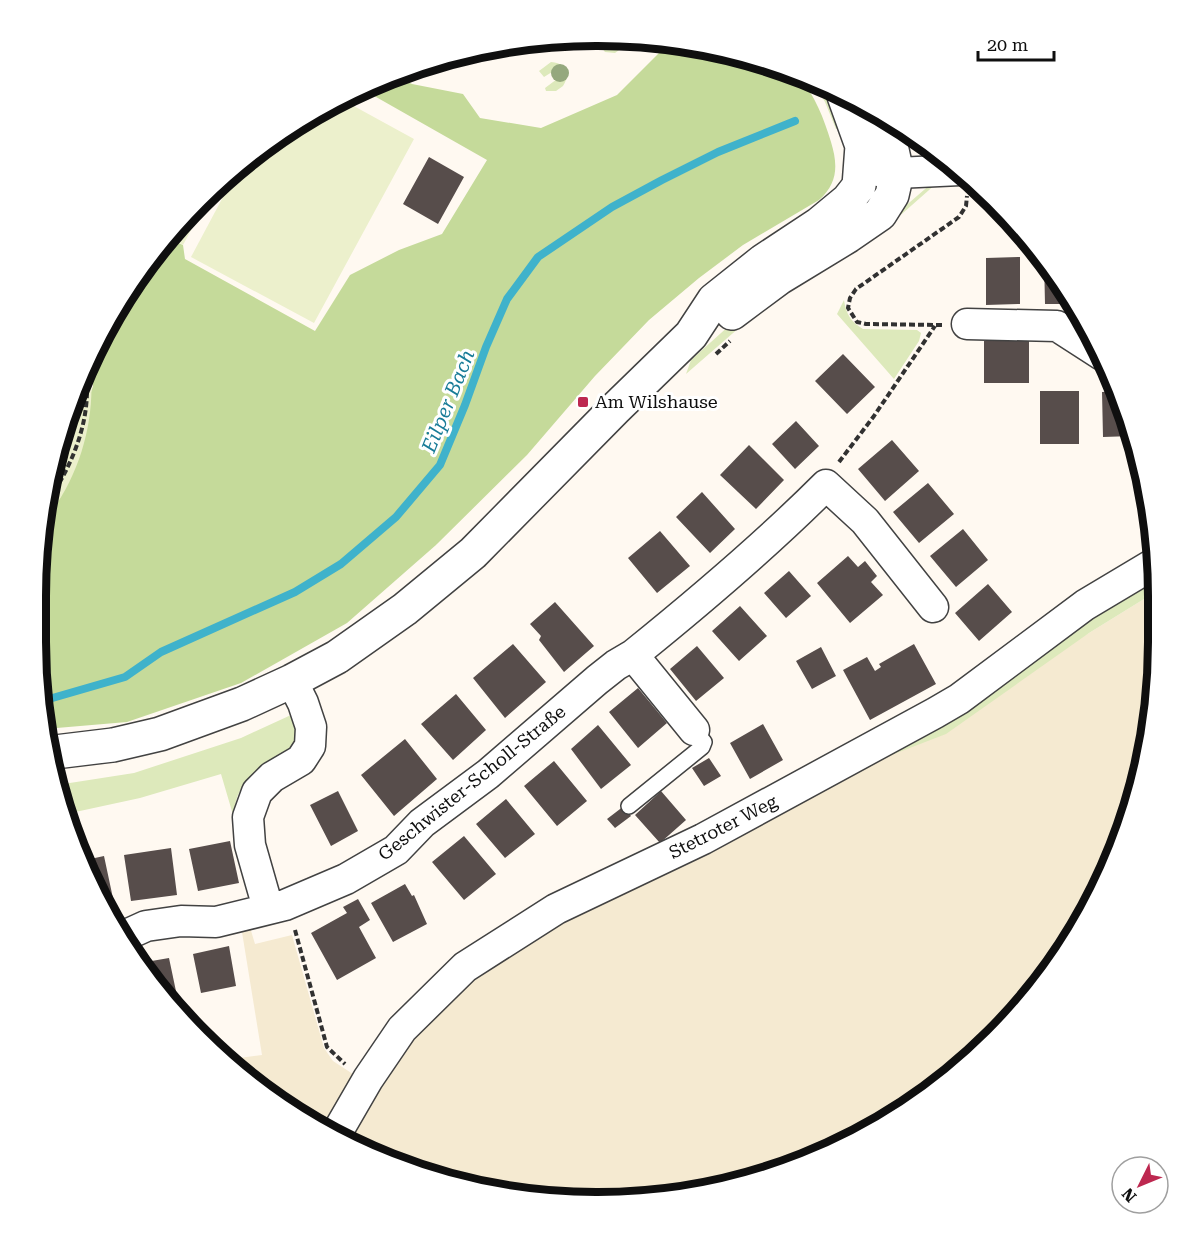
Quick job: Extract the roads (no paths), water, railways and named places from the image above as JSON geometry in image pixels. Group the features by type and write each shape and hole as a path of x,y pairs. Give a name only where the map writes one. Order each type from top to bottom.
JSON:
{"street":[{"path":"58,752 113,745 160,734 242,704 292,681 337,657 405,609 473,552 691,335 714,300 763,261 819,224 848,200 859,186 862,146 833,100"},
{"path":"691,335 726,318 779,278 844,239 880,214 892,195 897,172 889,136 882,126"},
{"path":"861,170 897,172 945,170"},
{"path":"967,324 1057,326 1086,345"},
{"name":"Geschwister-Scholl-Straße","path":"130,933 146,926 181,921 216,922 277,907 346,879 396,850 423,823 488,774 597,680 633,655 727,579 782,529 825,485 865,521 933,607"},
{"name":"Stetroter Weg","path":"339,1128 368,1078 402,1029 465,968 514,934 556,909 703,839 959,699 1085,605 1146,568"},
{"path":"633,655 694,730"},
{"path":"277,907 250,845 248,818 257,792 272,777 301,760 310,746 311,727 292,681"}],"lane":[{"path":"629,806 702,747 704,742 694,730"}],"waterway":[{"name":"Eilper Bach","path":"50,699 125,677 161,652 295,592 341,564 396,517 440,465 507,299 538,257 612,207 662,180 718,152 795,121"}],"place":[{"name":"Am Wilshause","path":"583,402"}]}
